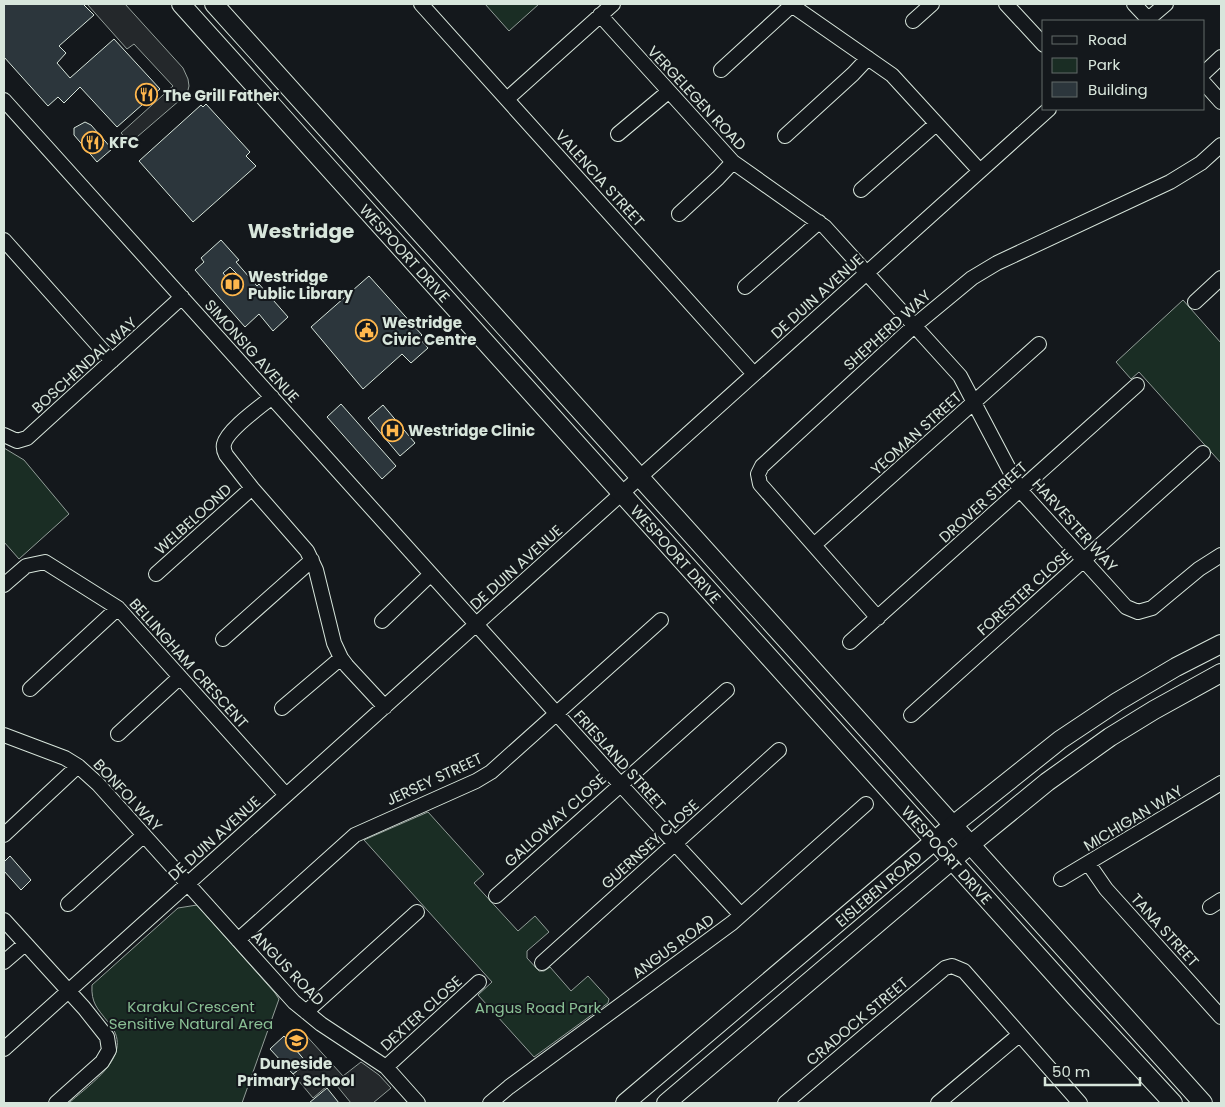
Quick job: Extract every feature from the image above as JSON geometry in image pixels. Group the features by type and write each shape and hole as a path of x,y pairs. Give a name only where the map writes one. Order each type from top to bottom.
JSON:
{"main road":[{"name":"WESPOORT DRIVE","path":"181,4 1173,1103"},
{"name":"WESPOORT DRIVE","path":"214,4 1203,1103"},
{"name":"EISLEBEN ROAD","path":"625,1103 952,826 1038,757 1097,714 1176,667 1221,644"},
{"name":"EISLEBEN ROAD","path":"666,1103 952,860 1047,782 1110,737 1221,673"}],"street":[{"name":"VALENCIA STREET","path":"421,4 754,374"},
{"path":"507,99 613,4"},
{"path":"913,22 932,4"},
{"path":"1006,4 1042,43"},
{"path":"1134,4 1147,20"},
{"path":"1149,20 1166,4"},
{"path":"721,70 791,5 892,75 980,171"},
{"name":"VERGELEGEN ROAD","path":"600,15 733,162 819,222 866,273"},
{"path":"1205,72 1221,57"},
{"path":"785,136 868,58"},
{"path":"1205,84 1221,102"},
{"path":"618,134 668,92"},
{"name":"SIMONSIG AVENUE","path":"4,100 476,624"},
{"name":"DE DUIN AVENUE","path":"4,1049 1048,110"},
{"path":"862,190 936,124"},
{"name":"SHEPHERD WAY","path":"878,618 760,484 758,474 762,466 914,326 972,278 997,263 1170,182 1201,163 1221,145"},
{"path":"679,214 733,162"},
{"path":"745,287 819,222"},
{"path":"4,240 112,361"},
{"name":"HARVESTER WAY","path":"866,273 960,376 1020,490 1126,607 1138,612 1152,608 1199,569 1221,555"},
{"path":"1195,302 1221,278"},
{"name":"BOSCHENDAL WAY","path":"4,435 17,441 27,438 182,298"},
{"name":"YEOMAN STREET","path":"814,545 1039,344"},
{"name":"DROVER STREET","path":"850,642 1137,385"},
{"path":"272,397 229,434 224,442 223,449 252,488 295,536 312,560 334,643 341,658 346,666 385,707"},
{"name":"FORESTER CLOSE","path":"911,715 1203,453"},
{"name":"WELBELOOND","path":"156,574 252,488"},
{"path":"223,639 312,560"},
{"name":"BELLINGHAM CRESCENT","path":"4,585 26,566 45,562 118,608 286,795"},
{"path":"382,621 431,574"},
{"path":"30,688 118,608"},
{"name":"JERSEY STREET","path":"238,940 355,835 484,777 491,772 661,620"},
{"name":"FRIESLAND STREET","path":"476,624 674,844 741,915"},
{"path":"282,708 341,658"},
{"path":"118,734 180,677"},
{"name":"GALLOWAY CLOSE","path":"496,896 727,690"},
{"name":"BONFOI WAY","path":"4,735 65,758 78,766 98,784 188,883"},
{"name":"GUERNSEY CLOSE","path":"542,963 779,750"},
{"path":"4,834 78,766"},
{"name":"MICHIGAN WAY","path":"1061,879 1221,783"},
{"name":"ANGUS ROAD","path":"490,1103 741,915 866,804"},
{"path":"68,904 144,835"},
{"name":"TANA STREET","path":"1088,864 1106,889 1221,1017"},
{"name":"ANGUS ROAD","path":"188,883 294,1002 386,1068 418,1103"},
{"path":"306,1012 417,912"},
{"path":"4,920 107,1036 109,1050 102,1062 56,1103"},
{"path":"4,962 25,944"},
{"name":"CRADOCK STREET","path":"785,1103 945,968 952,966 964,971 1019,1035"},
{"name":"DEXTER CLOSE","path":"386,1068 479,982"},
{"path":"938,1103 1019,1035 1080,1103"}],"green space":[{"path":"485,4 539,4 509,31"},
{"path":"1183,300 1221,343 1221,463 1139,372 1131,379 1116,362"},
{"path":"4,448 24,460 69,514 19,559 4,542"},
{"name":"Angus Road Park","path":"428,812 484,874 474,883 518,931 535,916 549,932 527,951 527,958 539,971 544,971 550,967 571,991 588,976 609,999 608,1003 534,1057 478,995 492,982 364,840"},
{"name":"Karakul Crescent Sensitive Natural Area","path":"197,905 279,999 242,1103 69,1103 108,1067 117,1045 116,1034 94,1001 92,985 178,908"}],"shaded area":[{"path":"87,4 125,4 183,68 188,79 187,94 130,143 121,133 173,86 134,44 127,49"},
{"path":"302,1031 343,1076 361,1062 379,1075 391,1088 373,1103 351,1103 333,1081 313,1098 293,1074 307,1063 289,1042"}],"building":[{"path":"4,4 83,4 94,15 59,46 66,53 57,63 70,78 114,39 160,89 117,127 80,87 64,103 58,97 48,106 4,57"},
{"path":"206,104 250,152 246,156 256,166 193,222 139,161 201,105 203,107"},
{"name":"KFC","path":"85,122 91,125 112,149 97,162 74,135 74,128"},
{"name":"Westridge Public Library","path":"221,240 239,260 236,262 257,286 259,284 288,317 273,331 259,314 245,327 195,270 204,262 201,258","holes":["230,267 241,278 233,285 223,273"]},
{"name":"Westridge Civic Centre","path":"369,276 422,335 419,338 428,348 411,363 402,354 363,389 311,327"},
{"path":"341,404 396,466 382,479 327,417"},
{"name":"Westridge Clinic","path":"383,405 415,443 400,456 368,418"},
{"path":"10,856 31,880 21,890 4,871 4,862"},
{"path":"284,1036 307,1063 293,1074 270,1049"},
{"path":"327,1088 339,1103 309,1103"}],"place":[{"name":"The Grill Father","path":"147,95"},
{"name":"KFC","path":"93,142"},
{"name":"Westridge Public Library","path":"232,285"},
{"name":"Westridge Civic Centre","path":"366,331"},
{"name":"Westridge Clinic","path":"392,430"},
{"name":"Duneside Primary School","path":"296,1040"}],"district":[{"name":"Westridge","path":"301,231"}]}
